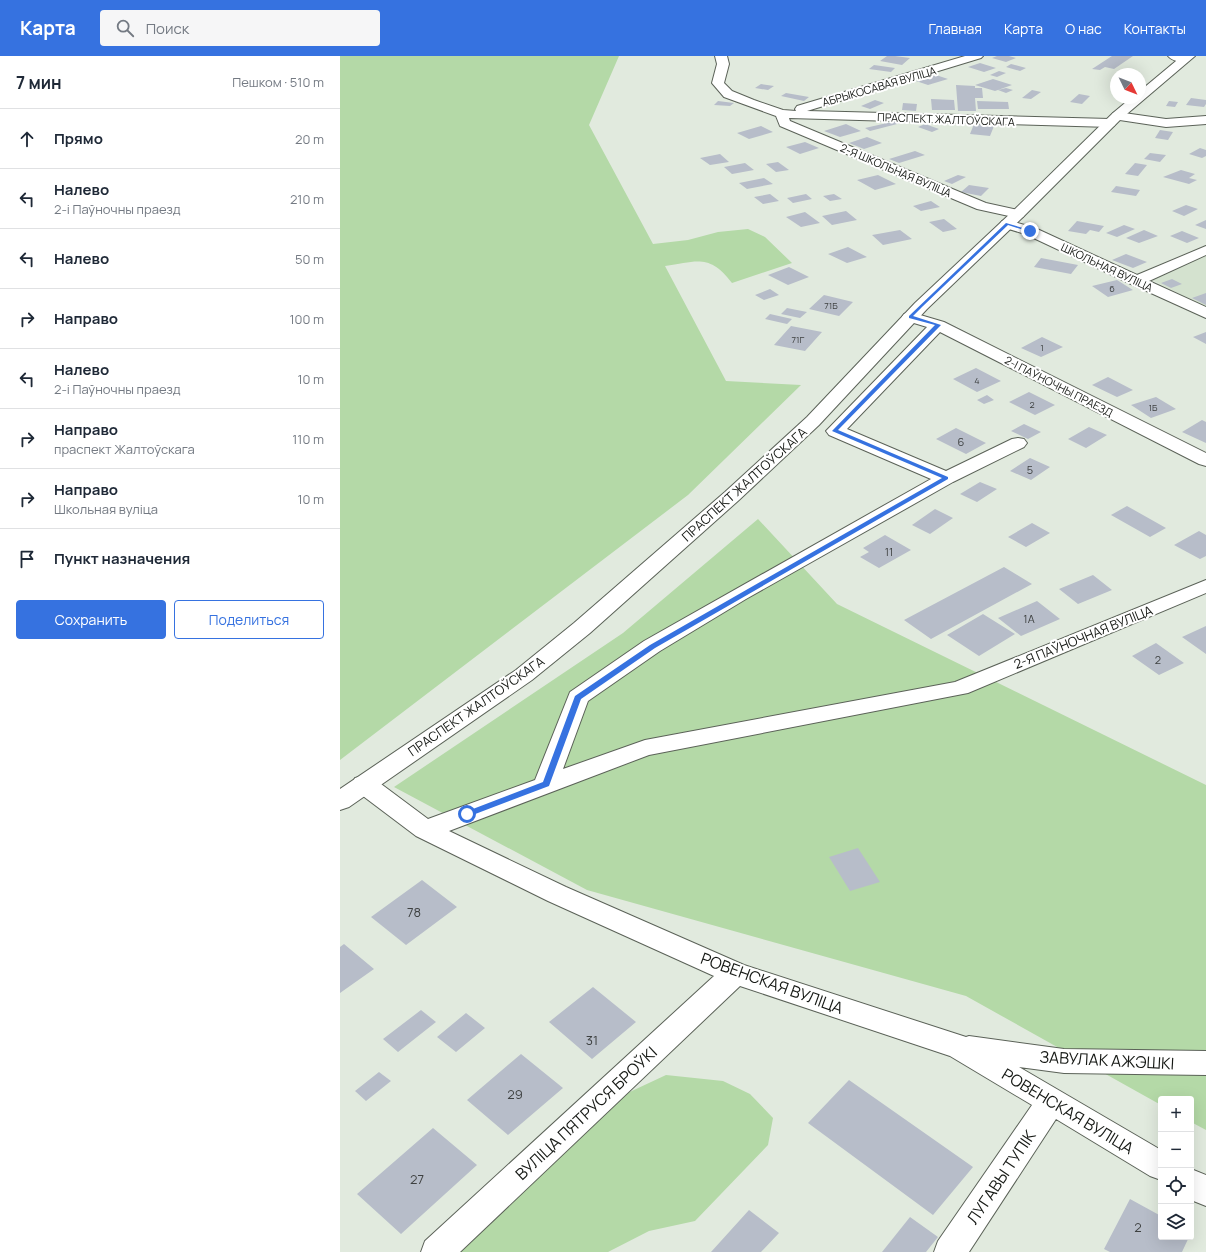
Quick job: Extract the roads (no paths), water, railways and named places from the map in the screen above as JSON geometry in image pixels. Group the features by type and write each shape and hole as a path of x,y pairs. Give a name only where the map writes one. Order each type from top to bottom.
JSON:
{"street":[{"path":"721,56 723,64 718,82 728,94 782,114"},
{"name":"АБРЫКОСАВАЯ ВУЛІЦА","path":"782,114 976,56"},
{"name":"ПРАСПЕКТ ЖАЛТОЎСКАГА","path":"1146,90 1182,57"},
{"name":"ПРАСПЕКТ ЖАЛТОЎСКАГА","path":"340,801 524,675 582,628 732,496 813,421 910,317 1131,104"},
{"name":"ПРАСПЕКТ ЖАЛТОЎСКАГА","path":"782,114 1114,119"},
{"name":"2-Я ШКОЛЬНАЯ ВУЛІЦА","path":"782,114 784,123 1012,219"},
{"path":"1114,119 1166,123 1206,120"},
{"path":"1166,123 1199,134"},
{"name":"ШКОЛЬНАЯ ВУЛІЦА","path":"1012,219 1030,231 1206,313"},
{"path":"1136,280 1206,250"},
{"name":"2-І ПАЎНОЧНЫ ПРАЕЗД","path":"910,317 938,325 1206,460"},
{"path":"938,325 835,431 946,478"},
{"path":"546,784 578,697 652,646 946,478 1018,443"},
{"name":"2-Я ПАЎНОЧНАЯ ВУЛІЦА","path":"425,830 645,748 960,688 1206,586"},
{"name":"РОВЕНСКАЯ ВУЛІЦА","path":"364,784 425,830 557,894 735,973 960,1047 1158,1164"},
{"name":"ВУЛІЦА ПЯТРУСЯ БРОЎКІ","path":"437,1252 735,973"},
{"name":"ЗАВУЛАК АЖЭШКІ","path":"960,1047 1064,1061 1206,1062"},
{"name":"ЛУГАВЫ ТУПІК","path":"950,1252 1051,1102"},
{"path":"1194,1185 1206,1192"}]}
